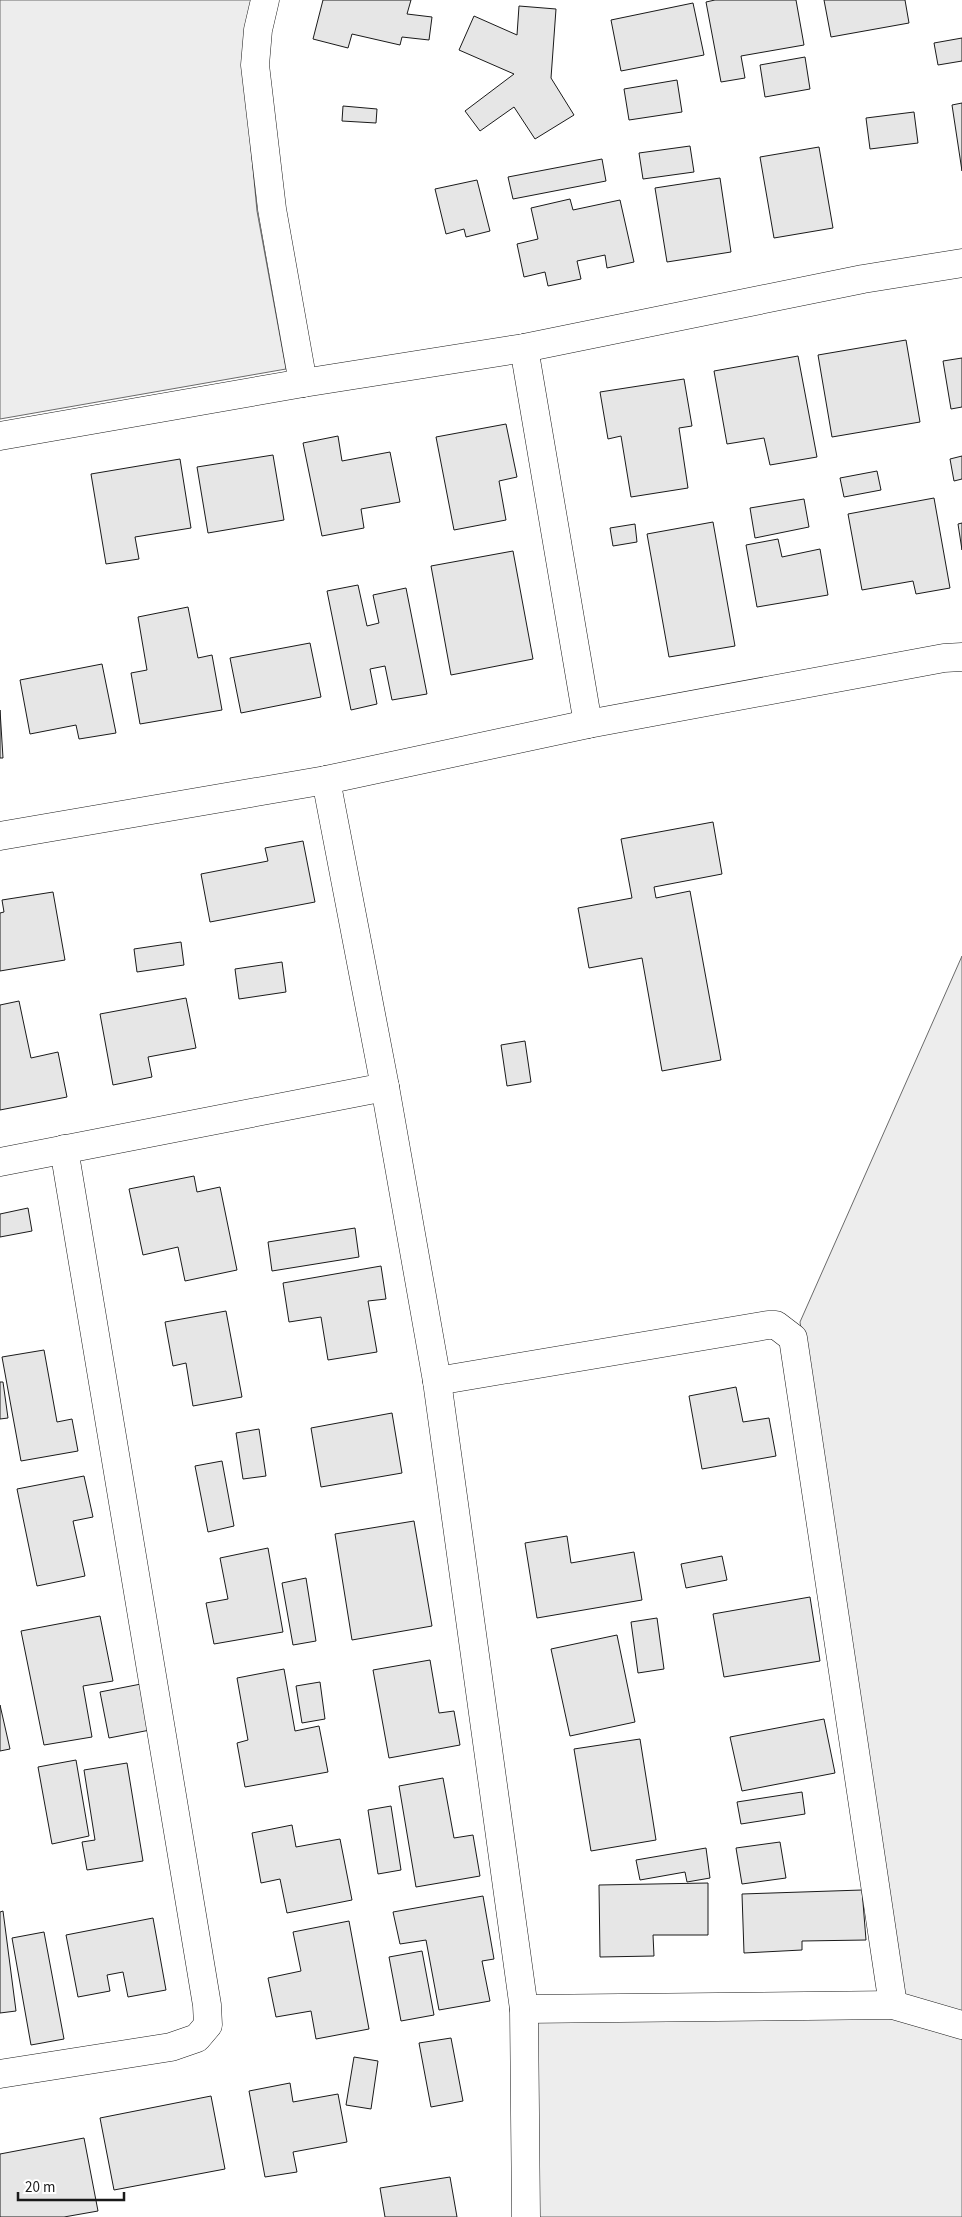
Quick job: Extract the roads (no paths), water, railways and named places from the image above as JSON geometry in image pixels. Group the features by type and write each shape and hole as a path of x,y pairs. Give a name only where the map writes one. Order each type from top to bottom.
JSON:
{"street":[{"path":"265,0 258,30 255,65 272,209 303,383"},
{"path":"0,436 303,383 524,348 863,279 931,266 962,263"},
{"path":"524,348 588,724"},
{"path":"0,836 326,780 588,724 962,656"},
{"path":"326,780 385,1087 437,1381 524,2008 526,2217"},
{"path":"0,1162 385,1087"},
{"path":"0,2074 171,2047 197,2038 208,2025 207,2005 64,1149"},
{"path":"437,1381 768,1325 776,1325 793,1338 893,2006"},
{"path":"524,2008 893,2006 962,2025"}]}
